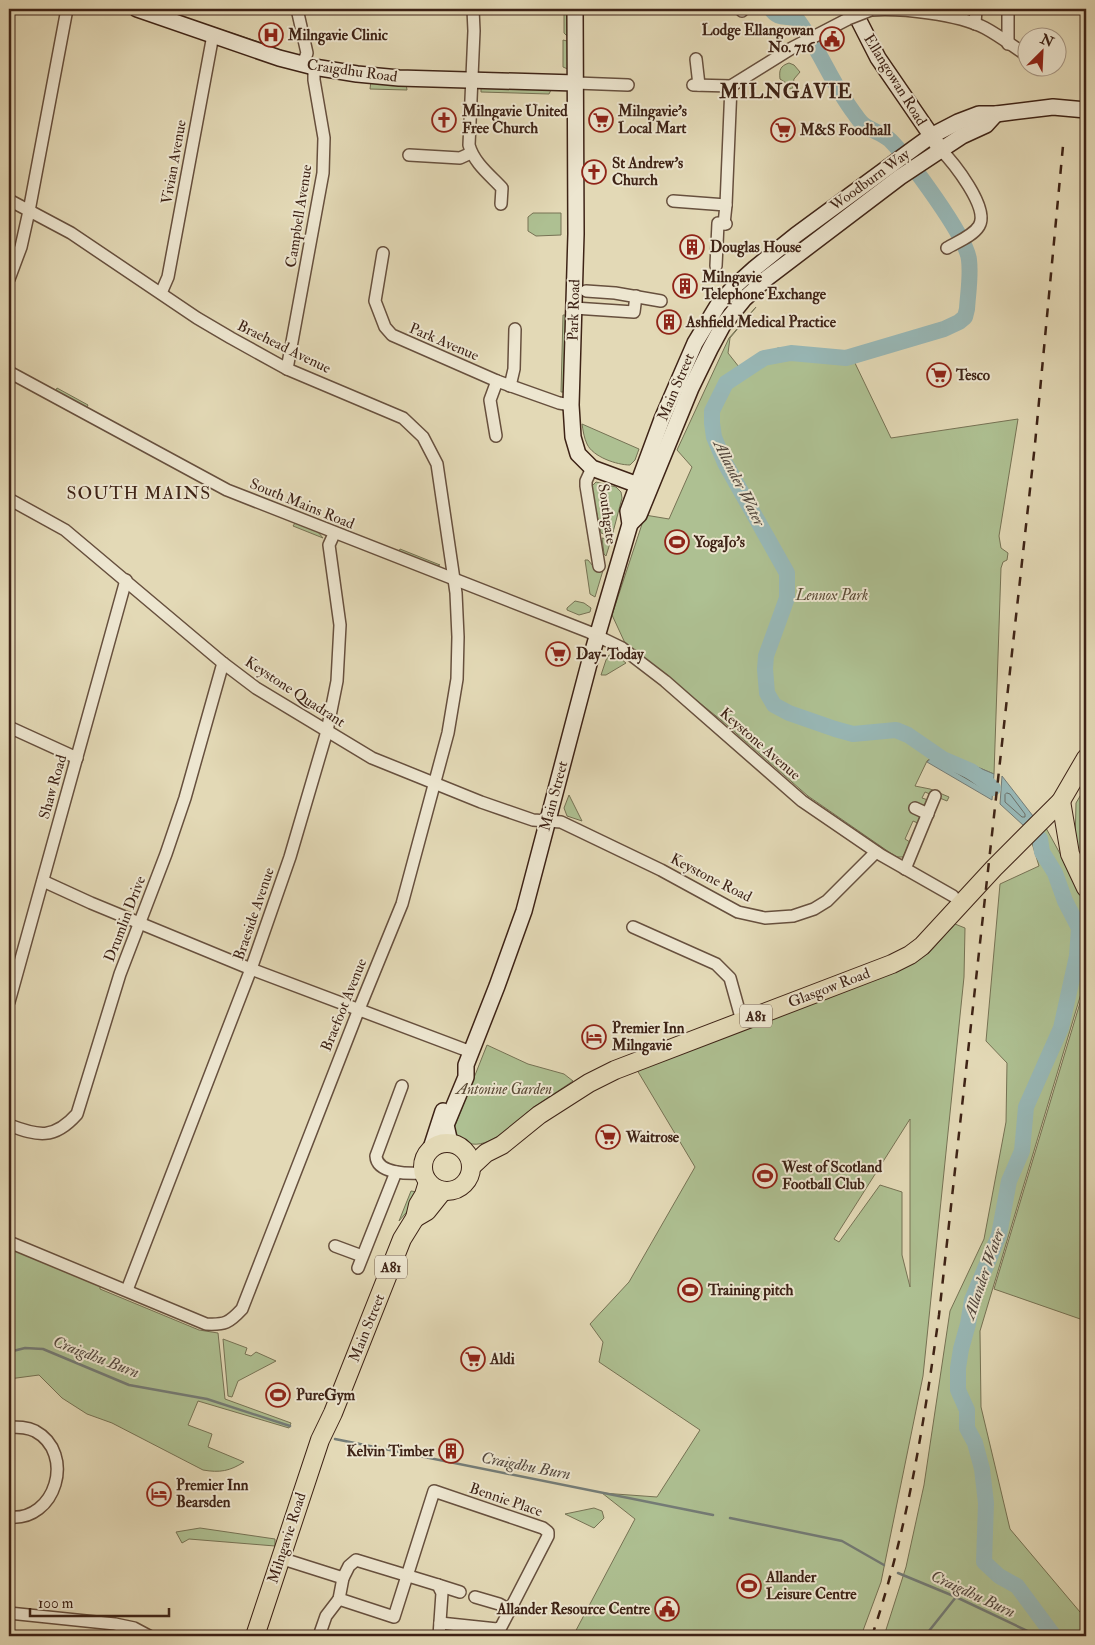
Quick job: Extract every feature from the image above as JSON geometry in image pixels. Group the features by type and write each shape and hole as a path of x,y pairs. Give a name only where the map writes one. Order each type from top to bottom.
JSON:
{"main road":[{"name":"Craigdhu Road","path":"137,9 279,58 309,66 382,77 576,83"},
{"name":"Park Road","path":"575,9 574,308 571,405 575,445 578,454 592,468"},
{"name":"Ellangowan Road","path":"850,14 940,149"},
{"name":"Woodburn Way","path":"755,268 889,166 931,136 958,122 979,114 996,114 1053,107 1086,110"},
{"name":"Woodburn Way","path":"767,278 900,177 940,149 968,132 986,124 996,114"},
{"name":"Main Street","path":"644,487 677,382 703,329 728,293 755,268"},
{"name":"Main Street","path":"431,1148 457,1073 468,1058 524,911 589,664 630,524 628,511 644,487 716,336 744,299 767,278"},
{"path":"592,468 644,487"},
{"name":"Glasgow Road","path":"468,1159 502,1145 539,1115 589,1083 658,1053 892,964 910,955 922,946 1007,855 1061,801 1086,758"},
{"path":"1061,801 1070,854 1086,888"},
{"name":"Main Street","path":"450,1143 446,1125 466,1077 468,1058"},
{"path":"431,1148 440,1143 450,1143 461,1147 468,1159"},
{"name":"A81","path":"431,1148 425,1157 432,1182 453,1190 462,1186 468,1179 468,1159"},
{"name":"Main Street","path":"320,1440 333,1413 402,1239 415,1218 418,1205 432,1182"},
{"name":"Milngavie Road","path":"255,1636 320,1440"}],"street":[{"path":"9,279 21,247 29,211 67,9"},
{"name":"Campbell Avenue","path":"287,369 324,173 324,138 314,80 309,66 297,9"},
{"path":"473,9 473,80 469,145 477,162 507,187 502,204"},
{"path":"696,59 696,85 731,86 850,14 885,9 939,15 975,24 1018,50"},
{"path":"975,24 976,9"},
{"path":"1008,9 1008,44"},
{"name":"Vivian Avenue","path":"161,293 168,277 213,35"},
{"path":"576,83 628,85"},
{"path":"716,266 718,223 726,224 731,86"},
{"path":"940,149 957,168 977,203 982,219 980,226 975,232 947,248"},
{"path":"408,155 460,158 472,152"},
{"name":"Braehead Avenue","path":"9,200 70,233 197,318 287,369 402,418 423,436 437,464 454,579"},
{"path":"673,201 726,205"},
{"name":"Park Avenue","path":"383,253 375,296 377,306 388,331 413,345 497,381 559,403 571,405"},
{"path":"586,291 636,296 661,302"},
{"path":"574,308 634,312 636,296"},
{"path":"510,386 514,369 515,329"},
{"name":"South Mains Road","path":"9,372 227,490 334,534 598,636"},
{"path":"496,436 490,400 497,381"},
{"name":"Southgate","path":"592,468 586,481 586,486 599,566"},
{"name":"Keystone Quadrant","path":"9,500 65,530 223,663 256,688 372,758 434,784 533,820 548,821"},
{"name":"Braeside Avenue","path":"127,1290 251,970 290,857 327,731 337,681 340,625 329,545 334,534"},
{"name":"Braefoot Avenue","path":"9,1242 206,1324 219,1324 231,1321 242,1309 358,1010 402,904 448,733 457,679 458,637 454,579"},
{"name":"Shaw Road","path":"9,1002 126,580"},
{"name":"Keystone Avenue","path":"598,636 622,648 665,681 802,801 876,852 953,896"},
{"name":"Drumlin Drive","path":"9,1125 36,1134 50,1133 70,1122 76,1114 120,974 166,854 185,798 223,663"},
{"path":"9,727 77,758"},
{"path":"905,869 935,796"},
{"path":"915,808 928,814"},
{"name":"Keystone Road","path":"548,821 561,822 661,870 738,912 765,918 793,916 814,909 828,901 876,852"},
{"path":"42,881 139,924 251,970 358,1010 468,1058"},
{"path":"633,927 716,964 730,978 742,1021"},
{"path":"402,1086 376,1156 376,1162 396,1172 432,1182"},
{"path":"358,1268 396,1172"},
{"path":"335,1246 362,1256"},
{"path":"9,1427 34,1431 46,1439 54,1452 57,1468 56,1482 50,1497 40,1509 28,1515 15,1518 9,1517"},
{"name":"Bennie Place","path":"407,1575 434,1491 543,1528 548,1532 548,1536 510,1610 504,1632 496,1629 440,1623"},
{"path":"280,1558 343,1578"},
{"path":"320,1636 326,1616 339,1599 343,1578 349,1566 356,1560 460,1592"},
{"path":"339,1599 394,1617 407,1575"},
{"path":"438,1585 442,1593 439,1636"},
{"path":"476,1597 499,1604 510,1610"},
{"path":"9,1614 115,1624 134,1628 149,1636"}],"green space":[{"path":"159,9 268,45 268,50"},
{"path":"564,9 570,9 568,37 564,33"},
{"path":"563,40 571,42 570,70 563,67"},
{"path":"789,63 794,65 800,72 794,79 792,89 786,88 786,83 780,79 781,69"},
{"path":"371,81 406,83 407,90 370,89"},
{"path":"481,86 552,88 549,94 481,92"},
{"path":"533,213 561,213 561,235 536,236 528,231 528,217"},
{"name":"Lennox Park","path":"756,307 730,338 728,353 739,367 778,348 854,361 891,438 1018,419 999,536 1001,548 1008,553 1007,560 1003,562 1001,568 994,774 939,751 927,761 915,786 930,789 949,797 947,801 925,792 922,798 928,800 924,805 920,805 920,824 913,821 905,839 910,842 903,857 897,857 889,852 808,796 721,720 625,643 612,615 645,515 669,519 692,467 677,450 729,338"},
{"path":"563,315 568,315 564,392 561,392"},
{"path":"57,388 88,405 86,409 55,392"},
{"path":"582,424 639,449 635,460 630,465 625,465 612,462 594,453 586,442"},
{"path":"596,482 616,487 621,492 622,498 612,536 601,533 591,487"},
{"path":"295,523 318,532 323,538 293,526"},
{"path":"602,538 611,540 606,556 604,554"},
{"path":"400,549 440,565 435,566 398,553"},
{"path":"585,560 588,560 593,566 604,567 595,597 590,594"},
{"path":"575,601 584,603 591,608 590,612 579,615 567,610"},
{"path":"609,655 616,655 626,663 606,675 601,675 606,660"},
{"path":"1086,786 1086,866 1075,844 1076,803"},
{"path":"569,795 582,821 567,816 564,808"},
{"path":"1046,828 1086,901 1086,977 980,1331 981,1407 1010,1529 1080,1612 1086,1593 1086,1636 884,1636 906,1567 924,1485 950,1311 984,1239 1006,1122 1007,1063 986,1041 1000,884 1039,866 1032,843"},
{"path":"955,924 965,928 964,977 923,1376 881,1582 861,1636 573,1636 635,1519 602,1493 657,1497 700,1430 599,1362 603,1342 590,1324 629,1282 695,1167 637,1070 905,966 929,953","holes":["910,1119 910,1287 902,1255 902,1192 880,1185 839,1242 834,1239"]},
{"path":"1086,983 1086,1321 994,1289"},
{"name":"Antonine Garden","path":"487,1045 528,1064 564,1074 573,1081 534,1107 497,1137 480,1144 472,1144 465,1142 455,1135 454,1128"},
{"path":"411,1191 417,1192 417,1200 399,1221"},
{"path":"9,1247 218,1328 218,1330 201,1328 100,1286 100,1289 199,1330 218,1333 225,1399 291,1423 289,1428 198,1401 188,1425 212,1434 208,1447 244,1462 225,1470 203,1470 112,1423 87,1414 62,1398 39,1375 9,1379"},
{"path":"223,1339 247,1348 245,1354 251,1356 256,1352 276,1361 238,1381 232,1397 228,1396"},
{"path":"594,1508 602,1511 604,1518 594,1528 565,1514"},
{"path":"200,1528 275,1539 275,1546 189,1539 182,1543 176,1532"}],"water":[{"path":"939,751 994,774 992,800 927,762"},
{"path":"1002,776 1033,816 1024,826 1000,804"}],"waterway":[{"name":"Allander Water","path":"771,9 777,15 797,19 846,102 859,119 867,127 890,140 910,163 936,198 958,234 966,249 970,272 967,309 965,317 959,322 944,329 846,358 791,353 764,358 726,383 712,411 714,437 725,463 787,573 787,598 766,656 767,693 774,705 789,713 835,729 853,734 896,730 908,735 943,759 971,771 993,788"},
{"name":"Allander Water","path":"1040,839 1042,852 1055,873 1065,901 1079,928 1077,956 1061,1028 1026,1107 1022,1151 1009,1181 999,1235 972,1300 958,1368 958,1390 967,1410 967,1428 975,1443 982,1469 986,1503 984,1562 999,1576 1017,1586 1054,1636"},
{"name":"Craigdhu Burn","path":"9,1352 25,1348 43,1349 129,1385 207,1399 290,1426"},
{"name":"Craigdhu Burn","path":"335,1439 713,1515"},
{"name":"Craigdhu Burn","path":"730,1518 842,1541 884,1565"},
{"name":"Craigdhu Burn","path":"898,1573 956,1597 1038,1636"},
{"path":"925,1636 956,1597"}],"railway":[{"path":"872,1636 905,1517 927,1396 939,1315 1035,444 1063,146"}],"place":[{"name":"Milngavie Clinic","path":"271,35"},
{"name":"Lodge Ellangowan No. 716","path":"832,39"},
{"name":"Milngavie United Free Church","path":"444,120"},
{"name":"Milngavie's Local Mart","path":"601,120"},
{"name":"M&S Foodhall","path":"783,130"},
{"name":"St Andrew's Church","path":"594,172"},
{"name":"Douglas House","path":"692,247"},
{"name":"Milngavie Telephone Exchange","path":"685,286"},
{"name":"Ashfield Medical Practice","path":"669,322"},
{"name":"Tesco","path":"939,375"},
{"name":"YogaJo's","path":"677,542"},
{"name":"Day-Today","path":"558,654"},
{"name":"Premier Inn Milngavie","path":"594,1037"},
{"name":"Waitrose","path":"608,1137"},
{"name":"West of Scotland Football Club","path":"765,1176"},
{"name":"Training pitch","path":"690,1290"},
{"name":"Aldi","path":"473,1359"},
{"name":"PureGym","path":"278,1395"},
{"name":"Kelvin Timber","path":"451,1451"},
{"name":"Premier Inn Bearsden","path":"159,1494"},
{"name":"Allander Leisure Centre","path":"749,1586"},
{"name":"Allander Resource Centre","path":"667,1609"}],"district":[{"name":"MILNGAVIE","path":"786,91"},
{"name":"SOUTH MAINS","path":"139,493"}]}
